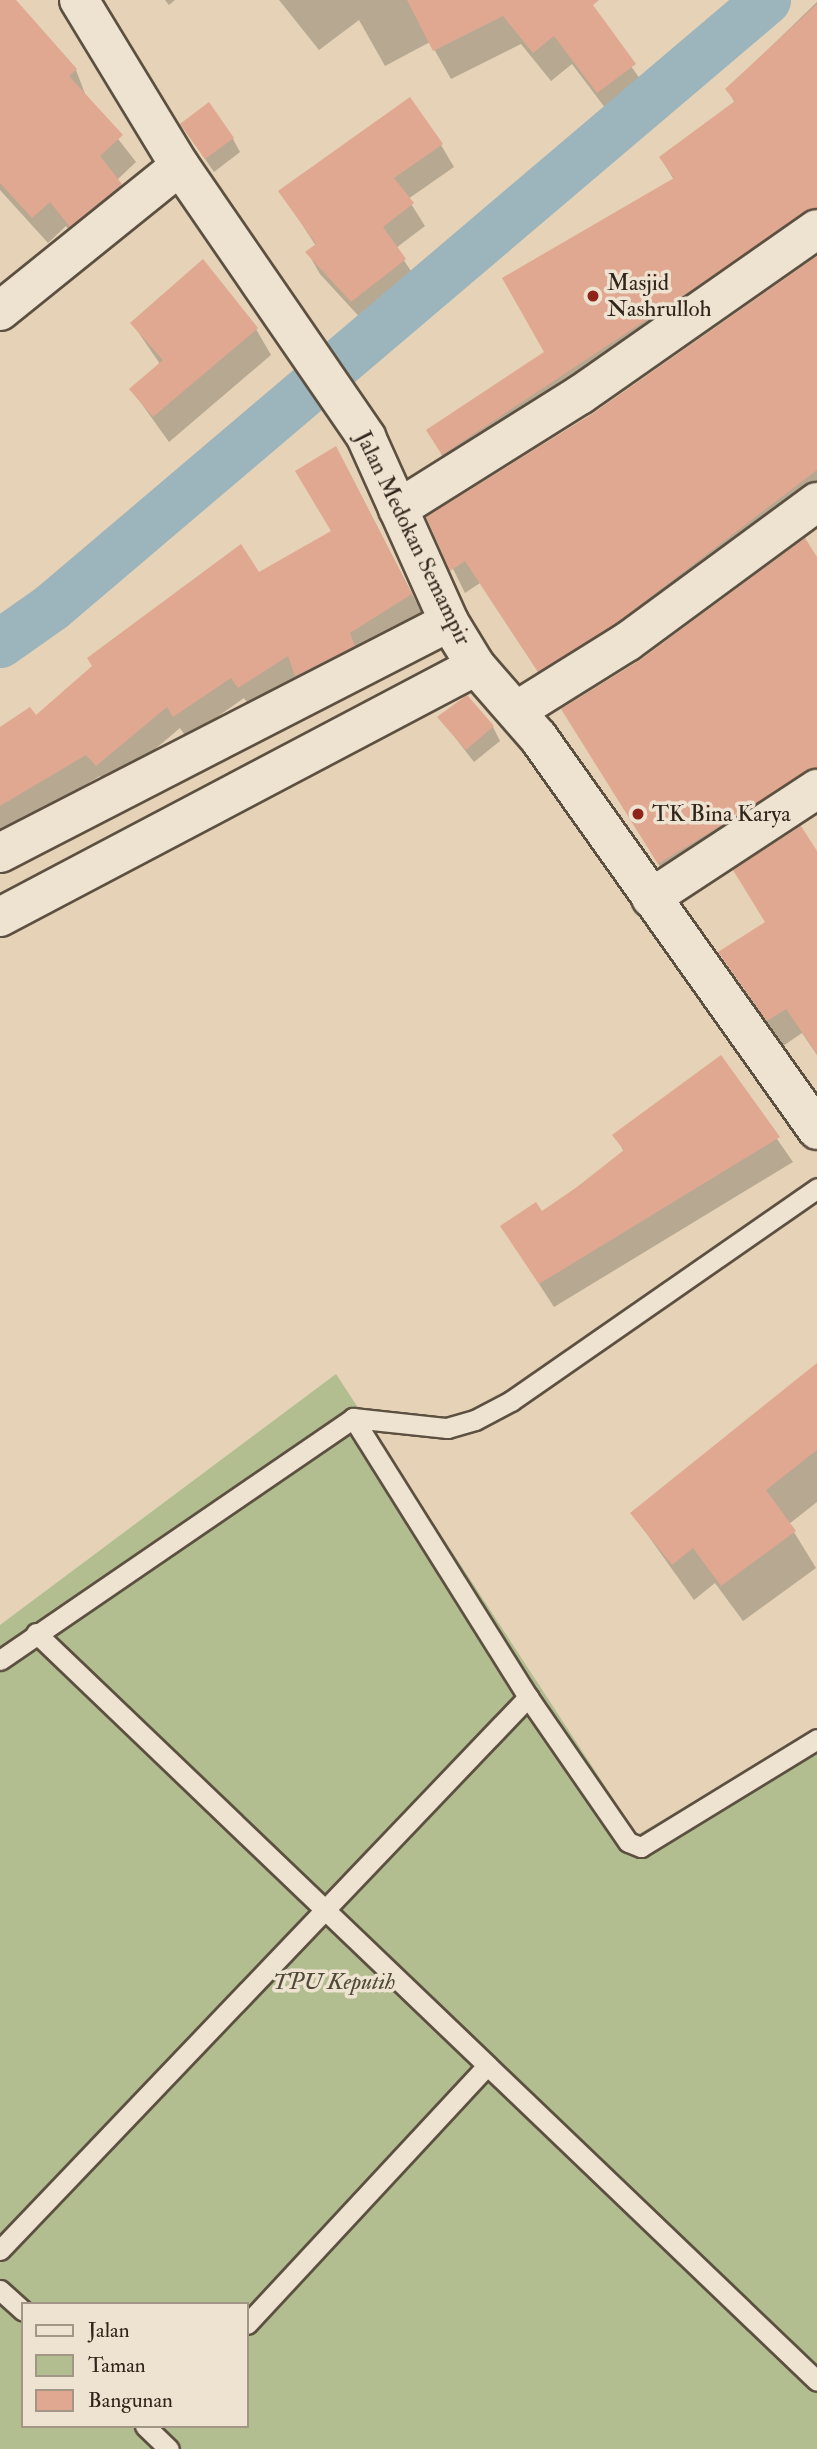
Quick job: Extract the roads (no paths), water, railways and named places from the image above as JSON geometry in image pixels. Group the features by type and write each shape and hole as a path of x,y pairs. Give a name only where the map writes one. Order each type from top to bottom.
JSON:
{"street":[{"name":"Jalan Medokan Semampir","path":"79,0 180,166 305,344 366,437 449,622 476,666 516,711 817,1130"},
{"path":"0,311 180,166"},
{"path":"398,509 580,395 817,229"},
{"path":"516,711 627,642 817,502"},
{"path":"0,853 449,622"},
{"path":"0,917 476,666"},
{"path":"651,898 817,789"}],"lane":[{"path":"0,1660 353,1418 447,1428 475,1420 511,1401 817,1188"},
{"path":"353,1418 615,1830 641,1847 817,1739"},
{"path":"36,1633 817,2381"},
{"path":"0,2250 528,1697"},
{"path":"248,2323 487,2066"},
{"path":"0,2290 21,2309"},
{"path":"149,2428 169,2449"}],"waterway":[{"path":"0,643 51,607 766,0"}],"place":[{"name":"Masjid Nashrulloh","path":"593,296"},
{"name":"TK Bina Karya","path":"638,814"}],"park label":[{"name":"TPU Keputih","path":"334,1982"}]}
